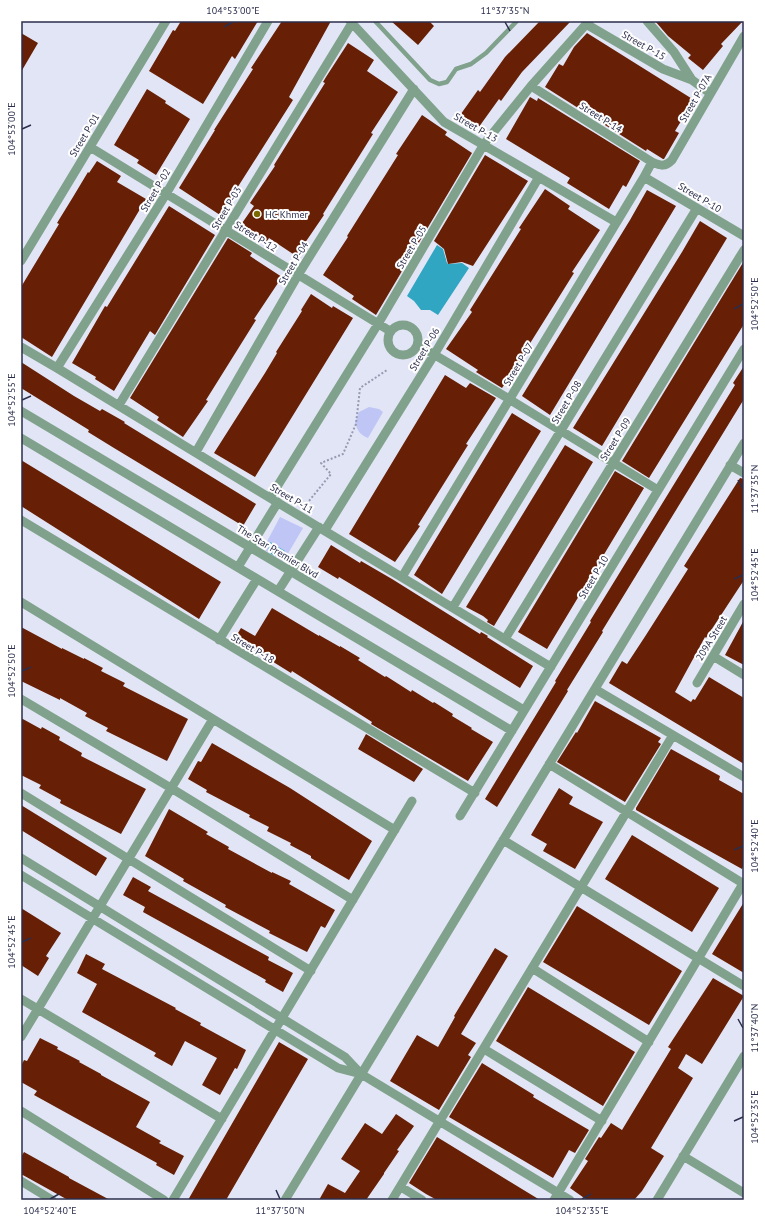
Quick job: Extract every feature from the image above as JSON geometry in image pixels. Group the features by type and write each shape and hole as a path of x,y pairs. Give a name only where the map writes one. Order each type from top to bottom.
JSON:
{"street":[{"name":"Street P-01","path":"21,261 166,21"},
{"name":"Street P-02","path":"57,368 166,194 268,21"},
{"path":"647,21 674,52 692,80 710,93"},
{"name":"Street P-13","path":"351,22 444,122 616,222"},
{"name":"Street P-03","path":"119,405 226,231 351,22"},
{"name":"Street P-15","path":"588,23 663,69 692,80"},
{"name":"Street P-05","path":"238,567 274,500 484,144 531,86 588,23"},
{"name":"Street P-07A","path":"656,164 666,165 672,160 744,36"},
{"name":"Street P-14","path":"531,86 656,164"},
{"name":"Street P-04","path":"196,452 298,275 414,89"},
{"name":"Street P-12","path":"90,147 390,332"},
{"name":"Street P-07","path":"402,576 616,222 644,177 656,164"},
{"name":"Street P-06","path":"278,591 322,528 434,355 539,177"},
{"name":"Street P-10","path":"644,177 744,236"},
{"name":"Street P-08","path":"453,607 697,208"},
{"name":"Street P-09","path":"505,639 744,250"},
{"path":"403,324 410,326 416,331 418,345 414,351 407,355 400,355 393,352 389,346 388,338 390,332 396,326 403,324"},
{"path":"418,345 658,490"},
{"name":"Street P-11","path":"21,347 551,667"},
{"name":"Street P-10","path":"460,816 744,349"},
{"name":"The Star Premier Blvd","path":"21,411 524,710"},
{"path":"21,438 512,731"},
{"path":"285,1200 730,465 740,457 744,443"},
{"path":"730,465 744,473"},
{"name":"Street P-18","path":"21,520 475,793"},
{"path":"219,640 258,579"},
{"path":"21,602 395,830"},
{"name":"209A Street","path":"697,683 744,604"},
{"path":"713,656 744,675"},
{"path":"595,688 744,777"},
{"path":"21,699 171,788 353,900"},
{"path":"21,1037 213,719"},
{"path":"392,1200 673,735"},
{"path":"549,764 744,883 556,1196"},
{"path":"21,793 310,971"},
{"path":"173,1200 412,801"},
{"path":"503,840 744,986"},
{"path":"21,858 345,1057 362,1074 556,1196 570,1200"},
{"path":"21,875 338,1068 362,1074"},
{"path":"532,968 649,1042"},
{"path":"21,999 37,1010 222,1119"},
{"path":"484,1049 602,1120"},
{"path":"657,1200 744,1056"},
{"path":"21,1111 164,1200"},
{"path":"683,1156 744,1193"},
{"path":"21,1181 52,1200"},
{"path":"400,1187 422,1200"}],"lane":[{"path":"375,21 430,80 439,84 447,82 456,69 471,64 486,53 517,21"}],"path":[{"path":"298,514 331,474 321,462 343,454 356,424 360,388 387,370"}],"shaded area":[{"path":"437,245 443,249 448,264 462,263 469,268 438,315 430,310 421,310 414,301 407,296"},
{"path":"369,407 379,409 383,412 368,438 359,432 355,422 359,412"},
{"path":"280,517 303,528 283,562 263,549"},
{"path":"270,542 285,551 279,556 272,555 268,550"}],"building":[{"path":"181,21 258,21 235,59 232,56 203,104 149,71 173,30 175,31"},
{"path":"282,21 331,21 289,97 293,100 220,215 179,188 253,69 251,68"},
{"path":"391,21 429,21 434,26 418,45"},
{"path":"540,21 571,21 522,72 501,101 499,99 476,131 458,118 478,90 480,92 505,57"},
{"path":"655,21 743,21 721,44 723,46 703,70 688,58 691,55 668,36"},
{"path":"21,33 38,43 21,72"},
{"path":"587,33 694,100 675,131 679,133 664,159 647,149 646,151 545,87 559,64 563,66 574,47"},
{"path":"348,43 374,60 367,71 398,92 371,133 373,134 323,214 324,215 296,256 269,238 266,243 240,226 254,206 250,203 275,166 274,165 325,83 323,82"},
{"path":"147,89 190,119 156,175 137,163 139,160 114,145"},
{"path":"530,97 537,101 538,98 640,161 626,187 623,185 609,209 567,183 570,178 506,139"},
{"path":"422,115 447,132 445,135 472,153 376,315 352,299 354,296 323,275 398,155 396,154"},
{"path":"485,155 528,181 473,266 462,262 448,264 444,249 434,241"},
{"path":"97,161 121,176 117,182 146,199 52,357 21,337 21,287 59,224 57,223 88,172 89,173"},
{"path":"545,189 570,206 568,209 600,230 572,272 574,273 524,353 526,354 502,388 476,372 478,370 446,349 472,312 470,310 521,229 519,228"},
{"path":"647,190 676,206 550,415 522,396"},
{"path":"169,206 215,235 155,335 150,331 114,391 95,379 96,377 72,363 105,306 107,307"},
{"path":"700,221 727,238 602,446 573,428"},
{"path":"228,238 252,253 250,256 282,277 254,319 256,320 206,400 208,401 183,437 157,420 159,417 130,398"},
{"path":"744,261 744,324 649,478 622,461"},
{"path":"311,294 332,308 333,306 353,318 255,477 214,453 265,373"},
{"path":"21,362 100,411 102,409 125,422 124,423 256,504 243,526 88,432 89,430 21,388"},
{"path":"744,366 744,399 602,631 603,632 567,690 568,691 497,807 485,799 556,682 555,681 591,622 590,621 735,385 733,383"},
{"path":"445,375 466,388 470,383 496,398 466,444 468,445 418,525 420,526 395,562 349,534"},
{"path":"512,413 541,431 442,594 414,575"},
{"path":"565,445 593,462 494,626 487,622 488,620 483,616 466,607"},
{"path":"21,460 221,582 199,619 21,506"},
{"path":"615,471 644,488 547,649 518,632"},
{"path":"740,478 744,479 744,580 706,638 705,637 675,692 691,702 693,699 695,700 709,677 744,698 744,764 609,683 622,661 627,664 646,635 688,569 684,566"},
{"path":"331,545 360,563 361,561 392,579 480,634 481,632 488,636 487,637 533,666 520,688 339,577 338,579 318,567"},
{"path":"272,608 360,658 358,660 385,677 386,676 411,692 412,690 433,703 434,702 453,714 452,716 472,728 471,729 493,742 468,781 371,724 372,722 292,671 291,673 235,638 241,628 255,636"},
{"path":"744,620 744,665 725,655"},
{"path":"21,627 62,649 103,668 101,671 125,683 123,686 188,719 167,761 106,731 108,728 85,716 87,713 60,698 60,700 21,681"},
{"path":"595,701 661,738 658,742 661,744 625,802 557,762 576,732 577,733"},
{"path":"21,718 60,737 59,740 82,753 81,756 146,789 121,834 60,803 61,800 39,788 41,785 21,775"},
{"path":"366,734 423,769 414,782 358,749"},
{"path":"212,743 290,788 372,841 349,880 311,858 311,856 290,845 291,843 267,831 269,827 249,817 250,815 206,792 207,790 188,779 198,761 201,762"},
{"path":"671,749 720,776 719,780 744,794 744,865 742,869 636,810"},
{"path":"559,788 573,797 569,804 603,822 575,869 543,851 547,844 531,835"},
{"path":"21,805 107,858 96,876 21,830"},
{"path":"169,809 208,832 206,834 229,847 228,849 272,873 291,881 289,884 335,910 325,928 321,926 307,952 269,933 270,931 225,907 226,905 183,881 184,879 145,856"},
{"path":"632,835 719,888 692,932 605,879"},
{"path":"133,877 151,887 148,891 269,957 268,960 293,973 283,992 265,982 266,980 143,912 145,907 123,895"},
{"path":"744,902 744,973 712,954"},
{"path":"577,906 682,971 649,1025 543,962"},
{"path":"21,908 61,933 46,956 49,958 38,976 21,965"},
{"path":"495,948 508,956 461,1034 476,1043 468,1055 471,1057 439,1110 390,1081 417,1035 438,1047 455,1017 454,1016"},
{"path":"86,954 105,964 102,969 176,1008 175,1009 201,1023 200,1025 246,1050 237,1069 235,1068 220,1095 202,1085 217,1058 185,1041 172,1066 154,1056 156,1053 82,1012 97,984 77,973"},
{"path":"713,978 744,996 702,1064 686,1054 678,1068 693,1078 651,1148 664,1156 642,1191 634,1200 587,1200 570,1188 588,1161 585,1159 599,1137 601,1138 611,1123 622,1130 671,1049 668,1047"},
{"path":"528,987 635,1052 603,1106 496,1041"},
{"path":"40,1038 58,1047 57,1049 80,1061 79,1062 101,1075 150,1102 136,1127 161,1141 159,1143 184,1156 174,1175 156,1165 157,1163 34,1095 37,1091 21,1082 21,1066 24,1060 27,1061"},
{"path":"279,1042 308,1059 226,1200 188,1200"},
{"path":"482,1063 534,1095 533,1097 589,1130 575,1153 569,1150 553,1178 449,1117"},
{"path":"396,1114 414,1126 397,1150 399,1151 366,1200 319,1200 328,1184 345,1193 360,1171 341,1159 365,1123 382,1134"},
{"path":"437,1137 540,1200 437,1200 426,1194 409,1183"},
{"path":"24,1152 110,1200 68,1200 21,1174 21,1157"}],"place":[{"name":"HC Khmer","path":"257,214"}]}
